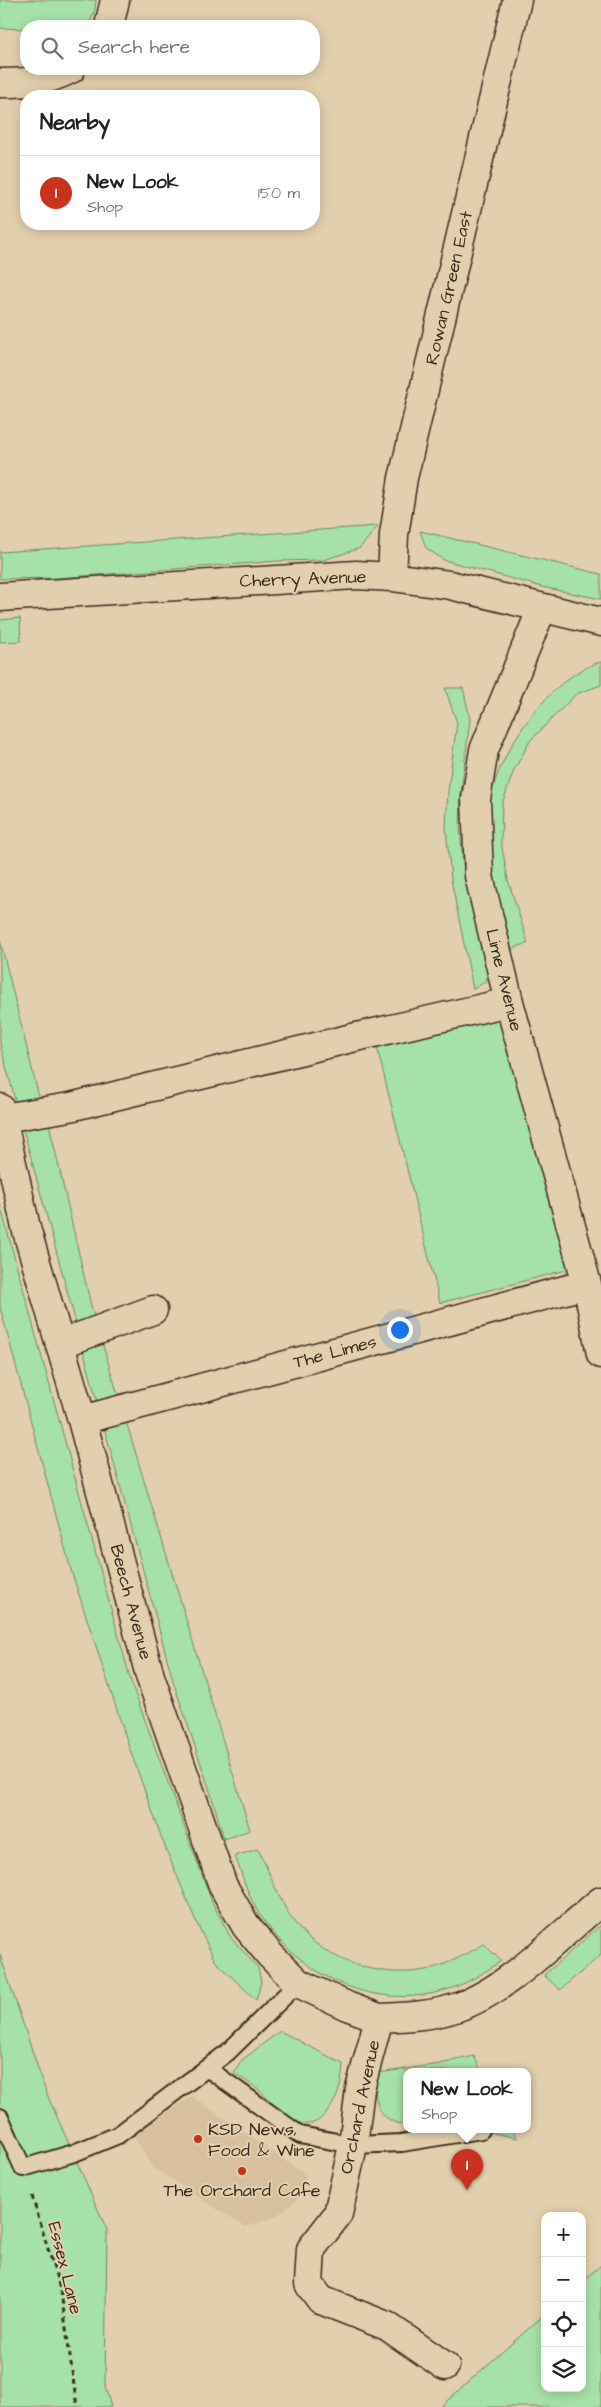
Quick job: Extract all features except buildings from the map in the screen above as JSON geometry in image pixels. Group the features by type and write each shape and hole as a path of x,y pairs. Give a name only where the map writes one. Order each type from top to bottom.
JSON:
{"street":[{"path":"110,20 115,0"},
{"name":"Rowan Green East","path":"392,577 394,535 403,478 517,0"},
{"path":"0,83 29,83 59,75"},
{"name":"Cherry Avenue","path":"0,597 309,577 392,577 450,585 601,622"},
{"name":"Lime Avenue","path":"542,608 484,750 476,799 479,876 509,1002 587,1284 601,1354"},
{"path":"1,1113 70,1107 352,1038 509,1002"},
{"name":"Beech Avenue","path":"1,1113 26,1228 82,1420 150,1676 223,1886 246,1926 270,1955 298,1983 347,2006 379,2018"},
{"name":"The Limes","path":"82,1420 587,1284"},
{"path":"60,1344 154,1310"},
{"name":"Orchard Avenue","path":"445,2366 387,2326 321,2300 309,2284 311,2249 338,2214 353,2145 360,2089 379,2018 426,2015 458,2008 482,1996 510,1977 601,1901"}],"lane":[{"path":"0,2117 23,2168 74,2154 118,2135 228,2052 298,1983"},
{"path":"207,2068 300,2135 353,2145 402,2143 463,2133"}],"path":[{"name":"Essex Lane","path":"23,2168 61,2292 77,2407"}],"shaded area":[{"path":"192,2096 306,2175 297,2200 275,2217 245,2227 152,2167 133,2135"}],"green space":[{"path":"0,0 96,0 95,10 91,20 20,20 20,29 0,28"},
{"path":"378,526 360,548 324,560 278,561 57,578 0,579 0,552"},
{"path":"420,531 601,574 601,599 542,587 444,560 426,548"},
{"path":"20,618 21,641 0,642 0,620"},
{"path":"601,662 601,685 576,694 530,741 514,770 502,804 501,842 508,880 528,943 509,950 492,863 489,807 493,787 513,742 545,700 563,683 582,670"},
{"path":"445,688 463,688 470,719 461,792 460,828 464,874 488,971 485,982 473,989 451,879 446,828 448,791 457,723"},
{"path":"0,940 38,1093 49,1124 91,1306 250,1830 224,1839 174,1684 0,1044"},
{"path":"498,1020 508,1024 570,1269 440,1303 377,1047"},
{"path":"0,1205 132,1685 212,1902 231,1938 258,1968 261,1982 256,2000 215,1961 195,1919 165,1847 129,1747 71,1570 0,1307"},
{"path":"258,1849 283,1904 297,1925 309,1938 338,1958 372,1969 407,1972 437,1967 484,1944 501,1961 461,1985 426,1995 398,1996 370,1993 344,1985 319,1972 296,1956 276,1935 254,1906 235,1856"},
{"path":"601,1925 601,1955 560,1990 544,1975"},
{"path":"0,1955 46,2092 107,2230 105,2386 111,2407 0,2407"},
{"path":"280,2031 343,2064 341,2083 335,2100 319,2120 310,2124 292,2120 257,2088 234,2073 242,2060"},
{"path":"474,2056 480,2068 412,2068"},
{"path":"403,2069 403,2125 389,2119 379,2107 376,2100 378,2073"},
{"path":"494,2133 514,2133 517,2138"},
{"path":"601,2265 601,2407 440,2407 541,2318 541,2392 586,2392 586,2278"}],"place":[{"name":"KSD News, Food & Wine","path":"198,2139"},
{"name":"The Orchard Cafe","path":"242,2171"},
{"name":"New Look","path":"467,2190"}]}
